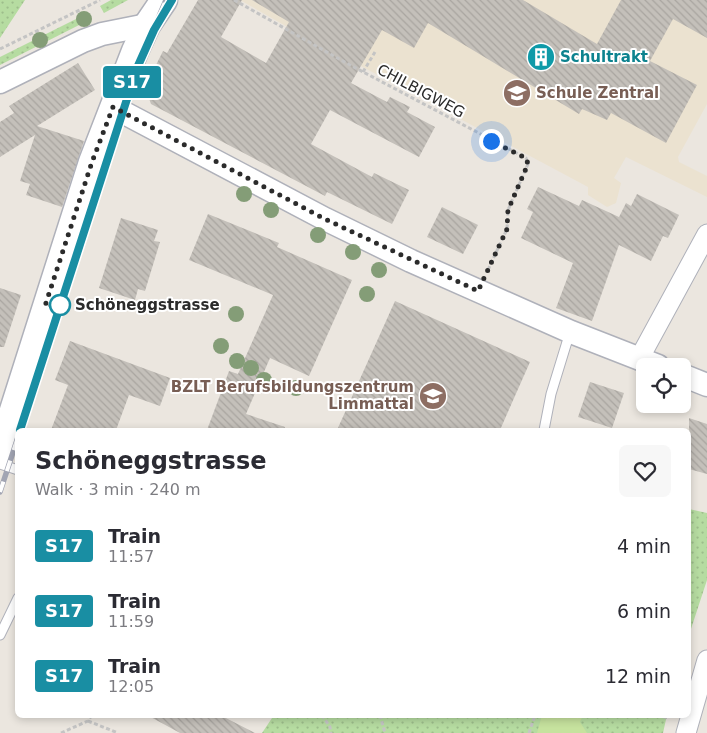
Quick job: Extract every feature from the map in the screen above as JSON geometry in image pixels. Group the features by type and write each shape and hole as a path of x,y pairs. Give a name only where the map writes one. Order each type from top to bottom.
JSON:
{"main road":[{"path":"0,451 92,162 147,25 164,0"}],"street":[{"path":"0,82 83,41 102,34 147,25"},
{"path":"113,107 325,219 478,291 570,332 636,358"},
{"path":"650,358 707,234"},
{"path":"691,379 707,385"},
{"path":"691,716 707,660"},
{"path":"686,733 690,718"}],"lane":[{"path":"544,428 551,394 570,332"},
{"path":"0,464 15,469"},
{"path":"0,635 15,604"}],"path":[{"path":"0,49 100,0"},
{"name":"CHILBIGWEG","path":"234,0 363,72 526,158 528,164 508,210 507,229 478,291"},
{"path":"363,72 375,52"},
{"path":"61,733 88,721 90,718"},
{"path":"324,718 330,727 331,733"},
{"path":"381,718 385,732 390,733"},
{"path":"529,733 534,718"},
{"path":"88,721 118,733"}],"shaded area":[{"name":"Schule Zentral","path":"240,0 707,0 707,104 678,157 679,162 707,176 707,197 626,157 614,178 621,183 616,203 607,207 588,195 588,187"}],"green space":[{"path":"0,0 25,0 0,38"},
{"path":"111,0 128,0 104,13 100,6"},
{"path":"88,13 91,19 0,65 0,57"},
{"path":"691,509 707,513 707,580 691,629"},
{"path":"272,718 666,718 663,733 262,733"},
{"path":"541,718 582,718 580,722 587,733 537,733"}],"building":[{"path":"198,0 242,0 221,37 266,63 289,22 252,0 523,0 597,44 621,0 707,0 707,38 673,19 650,61 697,85 666,143 611,113 607,120 582,109 579,114 428,23 414,48 382,30 351,83 387,102 390,97 410,107 407,112 435,127 419,157 330,110 311,144 372,177 374,173 409,190 392,224 327,192 325,196 151,104 147,93 153,71 163,51 167,53"},
{"path":"78,63 95,90 37,126 84,141 62,207 26,195 30,184 20,181 35,135 0,157 0,122 14,113 9,106"},
{"path":"538,187 579,206 582,200 619,217 626,203 631,206 637,194 679,215 668,238 663,236 651,261 619,245 592,321 556,308 573,263 521,238 533,212 527,209"},
{"path":"442,207 478,225 463,254 427,237"},
{"path":"208,214 279,243 277,247 352,280 309,376 270,358 246,414 285,428 208,428 229,371 238,374 273,295 189,260"},
{"path":"121,218 158,230 154,241 160,242 145,291 138,289 135,300 99,288"},
{"path":"0,288 21,295 4,347 0,347"},
{"name":"BZLT Berufsbildungszentrum Limmattal","path":"395,301 530,362 501,428 338,428"},
{"path":"70,341 170,378 160,406 129,395 117,428 52,428 68,385 55,380"},
{"path":"590,382 624,393 612,428 578,417"},
{"path":"689,418 707,424 707,474 691,470 691,428 689,428"},
{"path":"152,718 226,718 255,733 180,733"}],"railway":[{"path":"21,428 137,68 166,0"},
{"path":"0,492 15,446"}],"train":[{"name":"S17","path":"21,428 137,68 154,30 172,0"}],"place":[{"name":"Schultrakt","path":"541,57"},
{"name":"Schule Zentral","path":"517,93"},
{"name":"Schöneggstrasse","path":"60,305"},
{"name":"BZLT Berufsbildungszentrum Limmattal","path":"433,396"}],"route":[{"path":"60,305 45,306 92,162 113,107 149,124 325,219 478,291 507,229 508,210 528,164 526,158 491,141"}]}
